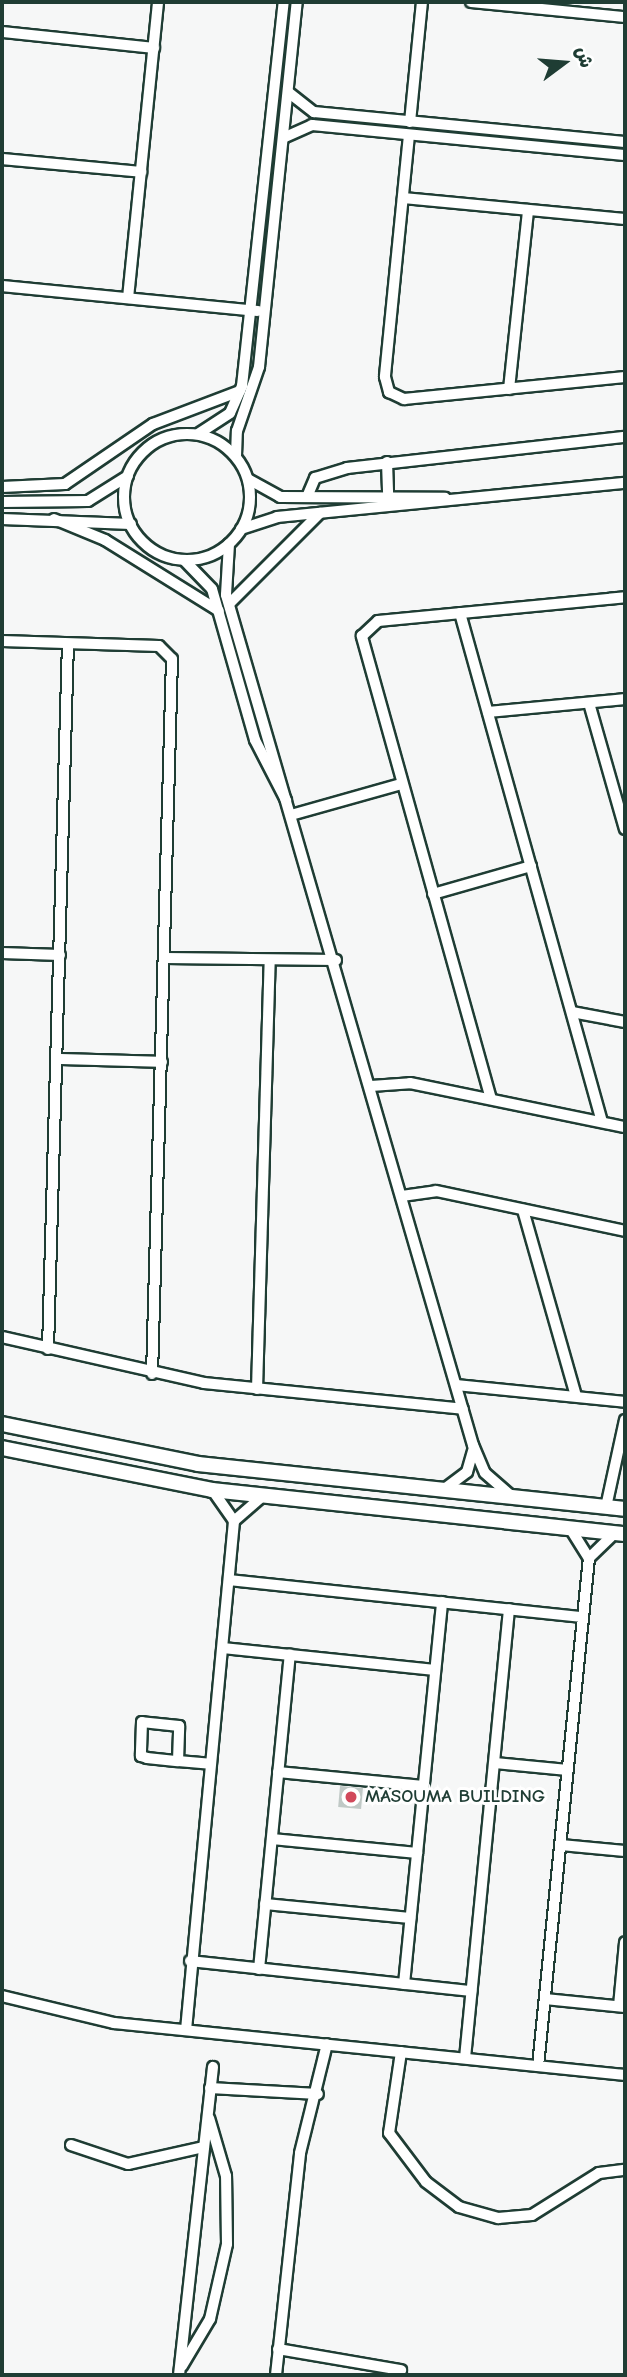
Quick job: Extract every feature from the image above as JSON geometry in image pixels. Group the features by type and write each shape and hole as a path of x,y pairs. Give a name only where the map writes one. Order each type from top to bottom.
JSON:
{"street":[{"path":"128,298 158,2"},
{"path":"2,502 88,501 128,476 155,442 198,434 224,420 240,391 252,310 284,2"},
{"path":"184,559 229,544 241,530 250,505 248,479 236,456 237,431 258,378 297,2"},
{"path":"410,122 422,2"},
{"path":"471,2 625,17"},
{"path":"2,32 154,48"},
{"path":"288,92 301,107 321,113 625,142"},
{"path":"318,126 321,113"},
{"path":"283,138 299,127 318,126 625,155"},
{"path":"409,135 387,389 404,399 625,377"},
{"path":"2,159 141,172"},
{"path":"403,198 625,219"},
{"path":"509,389 528,210"},
{"path":"2,286 264,312"},
{"path":"2,488 65,484 153,424 240,391"},
{"path":"198,434 236,456"},
{"path":"307,497 318,475 387,462 625,438"},
{"path":"387,462 388,496"},
{"path":"128,476 124,500 131,524 148,545 184,559 207,580 219,611 260,754 288,803"},
{"path":"248,479 271,495 388,496 458,500"},
{"path":"241,530 267,519 625,484"},
{"path":"229,604 320,513"},
{"path":"2,519 131,524"},
{"path":"54,519 105,540 219,611"},
{"path":"229,544 224,578 229,604 336,960 463,1409 474,1445 490,1480 514,1498"},
{"path":"491,1099 401,784 362,636 378,621 625,597"},
{"path":"460,613 602,1122"},
{"path":"2,641 159,646 171,656 166,958 152,1374"},
{"path":"48,1349 68,644"},
{"path":"488,712 625,699"},
{"path":"589,702 621,801 625,829"},
{"path":"291,815 401,784"},
{"path":"433,894 531,866"},
{"path":"2,953 60,954"},
{"path":"166,958 336,960"},
{"path":"257,1389 271,961"},
{"path":"572,1012 625,1022"},
{"path":"57,1059 162,1062"},
{"path":"371,1086 410,1083 625,1127"},
{"path":"402,1196 436,1191 625,1231"},
{"path":"523,1210 576,1396"},
{"path":"2,1337 152,1374 257,1389 463,1409"},
{"path":"456,1385 625,1402"},
{"path":"606,1507 625,1420"},
{"path":"2,1424 198,1464 625,1509"},
{"path":"443,1490 467,1472 474,1445"},
{"path":"2,1448 212,1490 621,1533"},
{"path":"186,2030 190,1961 234,1521 212,1490"},
{"path":"234,1521 264,1496"},
{"path":"538,2066 589,1558 570,1528"},
{"path":"589,1558 621,1533"},
{"path":"229,1580 582,1617"},
{"path":"404,1984 442,1602"},
{"path":"465,2058 509,1609"},
{"path":"223,1648 435,1670"},
{"path":"259,1969 290,1655"},
{"path":"178,1761 179,1726 142,1722 141,1756 178,1761 210,1764"},
{"path":"495,1763 568,1770"},
{"path":"278,1772 423,1786"},
{"path":"272,1839 417,1853"},
{"path":"561,1845 625,1851"},
{"path":"265,1904 410,1918"},
{"path":"545,1999 622,2007 625,1942"},
{"path":"190,1961 471,1991"},
{"path":"2,1996 104,2022 625,2075"},
{"path":"276,2375 300,2153 318,2094 327,2044"},
{"path":"401,2052 389,2133 426,2182 459,2207 498,2218 532,2215 599,2173 625,2170"},
{"path":"180,2372 213,2067"},
{"path":"210,2088 318,2094"},
{"path":"180,2372 215,2305 227,2244 226,2176 208,2114"},
{"path":"71,2145 128,2164 204,2147"},
{"path":"278,2349 401,2370"}],"building":[{"name":"MASOUMA BUILDING","path":"340,1786 363,1788 361,1809 338,1807"}],"place":[{"name":"MASOUMA BUILDING","path":"351,1797"}]}
